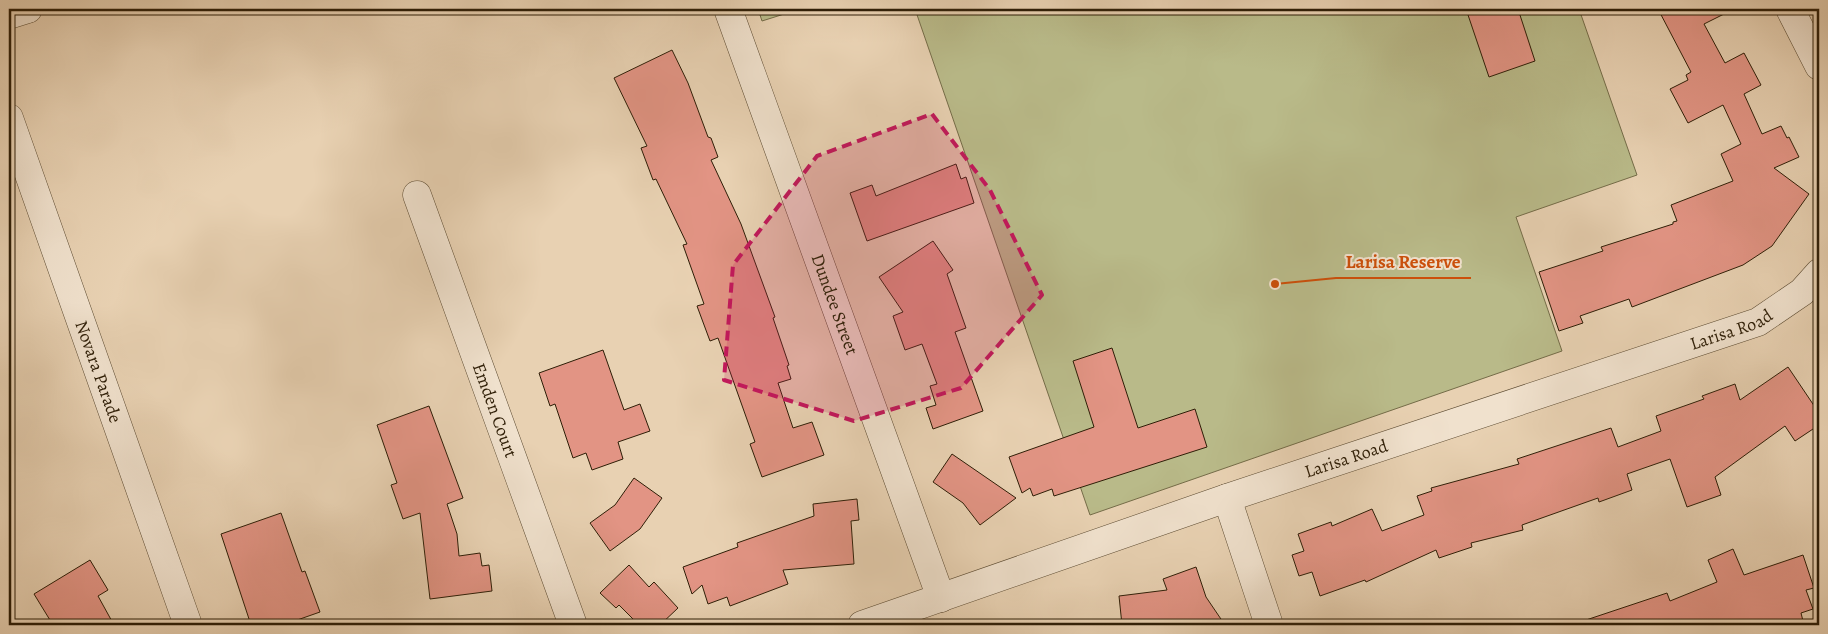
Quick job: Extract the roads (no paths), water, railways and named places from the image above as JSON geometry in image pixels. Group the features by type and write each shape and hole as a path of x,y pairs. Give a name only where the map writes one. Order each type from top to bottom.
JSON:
{"street":[{"path":"9,15 28,9"},
{"name":"Dundee Street","path":"728,9 941,598"},
{"path":"1790,9 1819,66"},
{"name":"Novara Parade","path":"9,118 188,625"},
{"name":"Emden Court","path":"417,195 573,625"},
{"name":"Larisa Road","path":"862,625 1227,498 1758,322 1802,292 1819,273"},
{"path":"1227,498 1269,625"}],"place":[{"name":"Larisa Reserve","path":"1275,284"}]}
